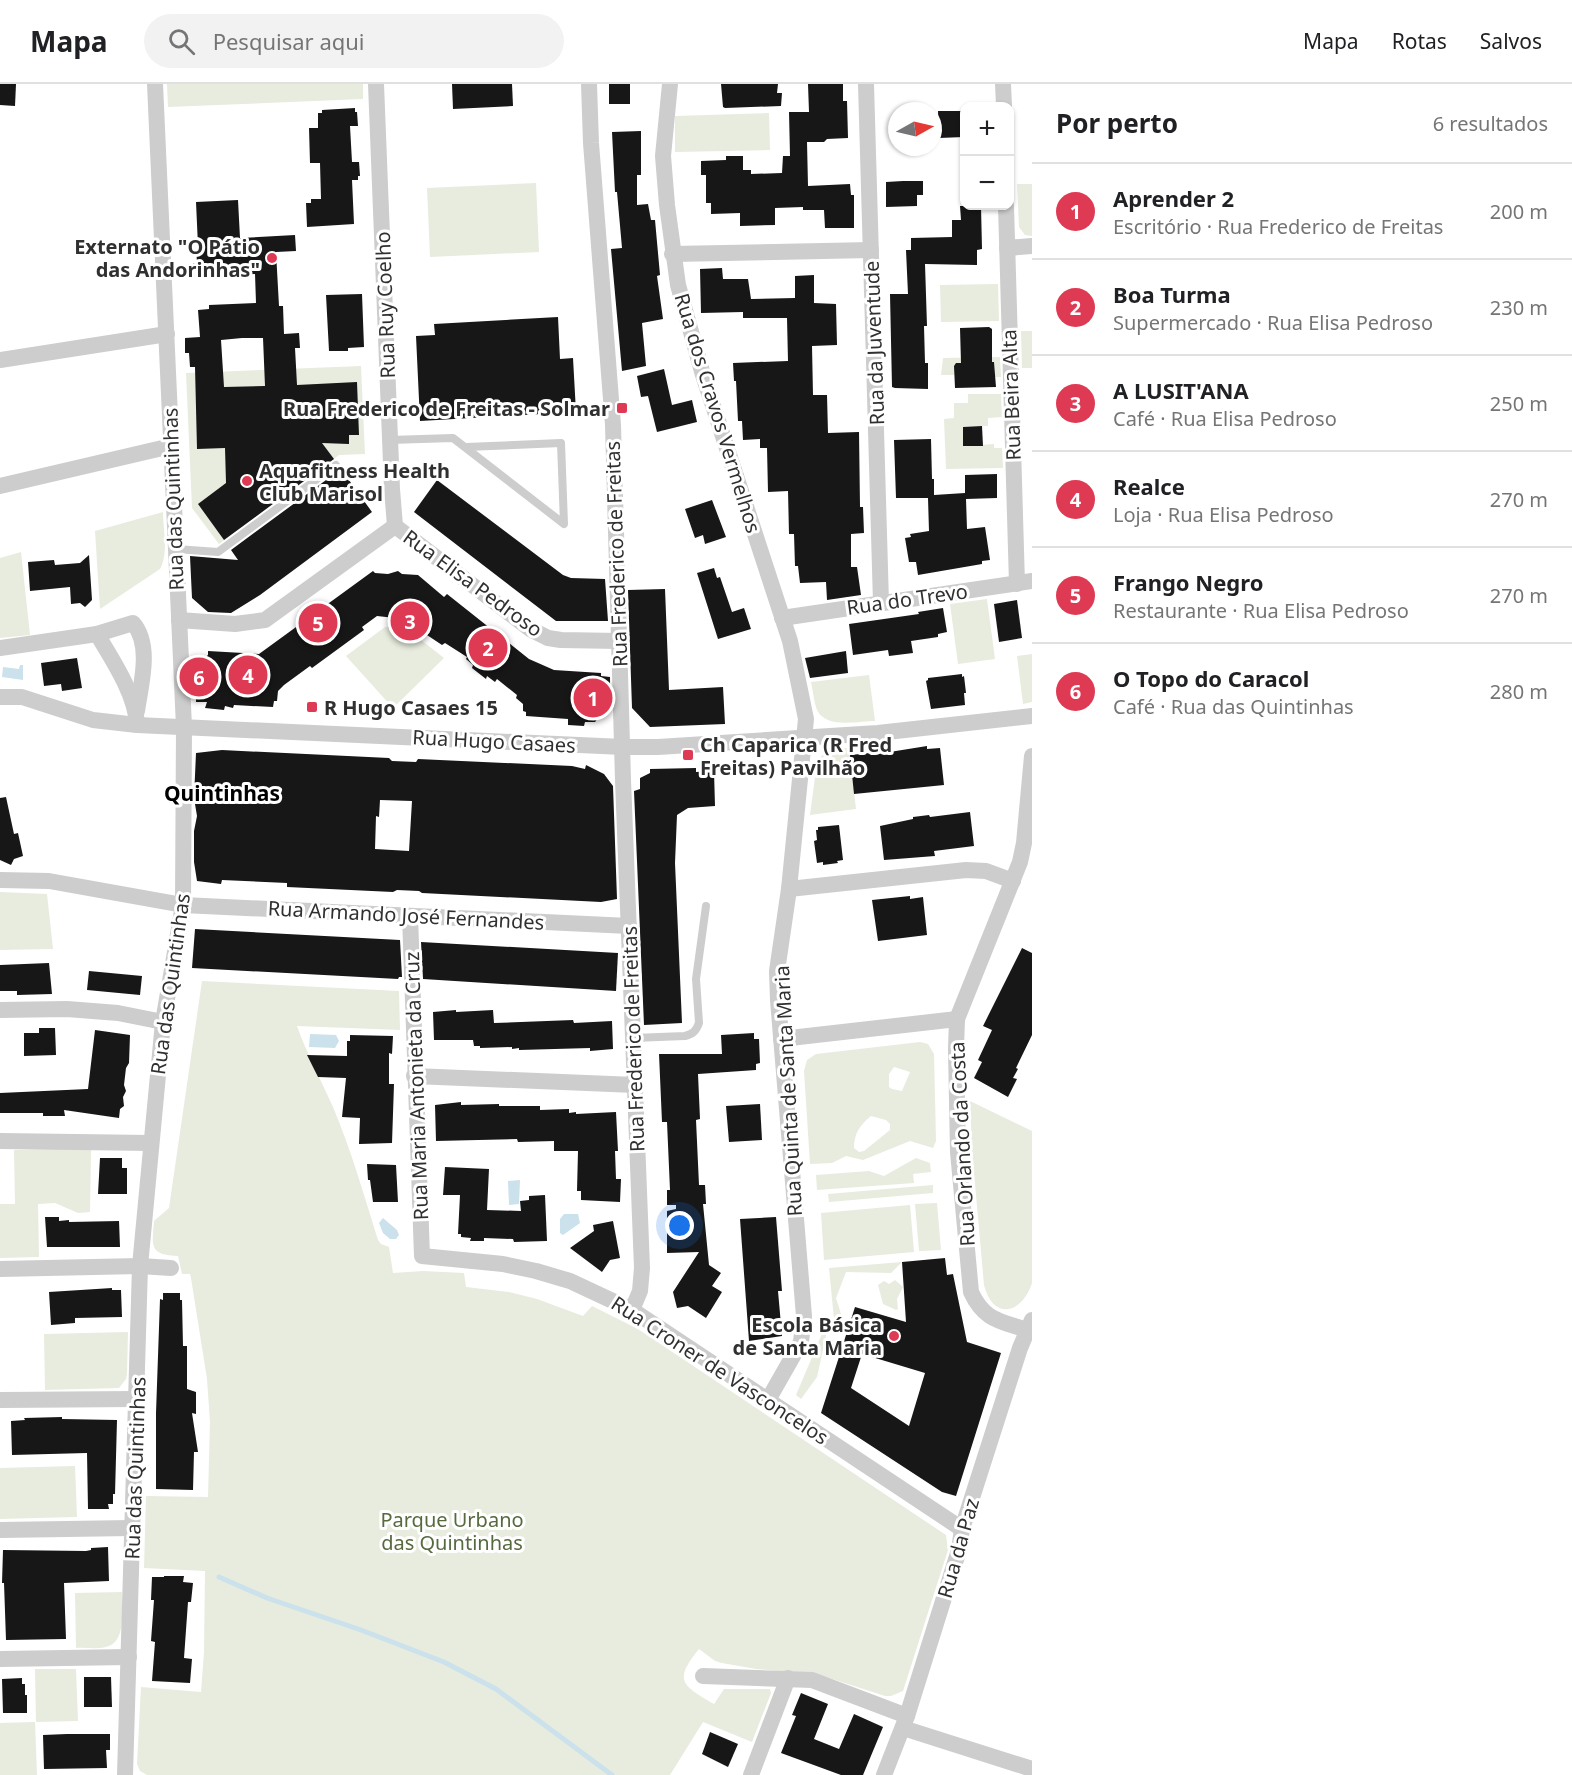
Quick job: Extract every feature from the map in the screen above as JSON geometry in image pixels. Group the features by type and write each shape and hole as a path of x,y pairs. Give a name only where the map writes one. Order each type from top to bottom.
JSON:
{"street":[{"name":"Rua das Quintinhas","path":"125,1775 140,1266 162,1023 183,904 184,728 155,84"},
{"name":"Rua Ruy Coelho","path":"376,84 395,525"},
{"name":"Rua Frederico de Freitas","path":"589,84 591,143 613,425 642,1268 640,1291 632,1310"},
{"name":"Rua dos Cravos Vermelhos","path":"670,84 663,156 672,255 697,354 782,618 804,700 805,737"},
{"name":"Rua da Juventude","path":"866,84 881,603"},
{"path":"1003,84 1004,102"},
{"name":"Rua Beira Alta","path":"1006,210 1024,583"},
{"path":"1007,248 1032,246"},
{"path":"672,255 871,250"},
{"path":"0,360 167,334"},
{"path":"0,486 171,446"},
{"name":"Rua Elisa Pedroso","path":"178,620 236,624 265,620 395,525 530,628 548,638 619,641"},
{"name":"Rua do Trevo","path":"782,618 1024,583"},
{"path":"0,648 97,634 133,623 141,632 144,669 137,718"},
{"path":"97,634 112,658 137,718"},
{"name":"Rua Hugo Casaes","path":"0,697 22,697 93,720 137,718 184,728 623,747 658,747 878,733 1032,716"},
{"name":"Rua Quinta de Santa Maria","path":"768,1400 801,1342 804,1316 777,971 789,890 805,737"},
{"name":"Rua Orlando da Costa","path":"1031,1327 995,1320 984,1313 972,1292 958,1152 956,1049 957,1019 1013,881 1024,843 1032,756"},
{"path":"789,890 966,870 986,871 1013,881"},
{"name":"Rua Armando José Fernandes","path":"0,880 49,881 183,904 629,926"},
{"name":"Rua Maria Antonieta da Cruz","path":"410,916 422,1256"},
{"path":"0,1010 77,1010 118,1013 162,1023"},
{"path":"781,1039 957,1019"},
{"path":"414,1076 635,1085"},
{"path":"0,1141 76,1140 151,1143"},
{"name":"Rua Croner de Vasconcelos","path":"422,1256 503,1264 537,1271 570,1281 632,1310 962,1529"},
{"path":"0,1269 140,1266 171,1268"},
{"name":"Rua da Paz","path":"884,1775 905,1722 959,1550 962,1529 1018,1356 1031,1327"},
{"path":"0,1400 137,1399"},
{"path":"0,1530 132,1528"},
{"path":"0,1659 129,1657"},
{"path":"703,1676 812,1680 905,1722 1032,1769"},
{"path":"751,1775 788,1678"}],"lane":[{"path":"390,440 453,438 564,524 561,443 466,447"},
{"path":"176,549 218,552 336,465"},
{"path":"633,1038 685,1036 696,1030 699,1023 696,979 706,906"}],"green space":[{"path":"167,84 363,84 363,99 168,107"},
{"path":"769,113 770,150 675,152 675,116"},
{"path":"536,183 539,252 430,257 427,188"},
{"path":"1017,184 1032,184 1032,236 1025,235 1019,227"},
{"path":"998,284 999,321 941,322 940,285"},
{"path":"1021,331 1032,331 1032,368 1022,368"},
{"path":"1000,357 1001,377 995,377 994,362 956,363 955,375 941,375 943,358"},
{"name":"Aquafitness Health Club Marisol","path":"361,366 365,454 339,455 219,544 192,508 186,373"},
{"path":"968,394 1001,394 1002,417 988,418 988,426 963,427 963,446 994,444 994,448 1002,448 1003,468 946,469 944,419 954,418 954,403 968,403"},
{"path":"163,512 165,549 160,569 100,609 95,531"},
{"path":"21,552 30,635 0,638 0,558"},
{"path":"987,599 995,659 958,664 950,604"},
{"path":"385,627 407,629 444,658 393,708 346,656"},
{"path":"1032,654 1032,702 1023,704 1017,656"},
{"path":"869,675 875,721 843,723 827,720 821,716 816,707 811,682"},
{"path":"849,748 856,809 810,815 817,762 827,752"},
{"path":"0,892 47,894 53,949 0,950"},
{"name":"Parque Urbano das Quintinhas","path":"202,981 399,991 400,1030 297,1026 340,1123 378,1240 389,1247 393,1273 423,1271 464,1273 466,1287 509,1292 537,1299 583,1316 592,1306 638,1329 946,1535 948,1550 903,1691 885,1696 820,1675 756,1669 722,1663 715,1661 699,1649 684,1675 688,1687 694,1692 714,1704 724,1689 770,1689 771,1693 752,1742 703,1722 670,1775 147,1775 140,1771 137,1764 141,1687 201,1692 205,1571 144,1568 146,1496 208,1497 210,1422 207,1379 191,1278 190,1274 182,1274 178,1256 162,1254 154,1248 153,1243 154,1221 169,1208"},
{"path":"920,1042 928,1044 934,1054 936,1141 933,1148 910,1141 863,1160 846,1156 832,1163 810,1164 804,1071 807,1060 816,1054","holes":["894,1067 910,1072 902,1091 889,1087 889,1074","871,1116 886,1120 890,1124 890,1130 864,1151 859,1152 854,1148 856,1134"]},
{"path":"970,1101 1032,1131 1032,1283 1022,1301 1008,1309 994,1304 988,1297 984,1285"},
{"path":"91,1148 90,1212 78,1213 55,1203 38,1204 39,1257 0,1258 0,1204 15,1204 14,1150"},
{"path":"916,1158 930,1163 931,1172 913,1174 914,1183 817,1190 816,1175 869,1171 884,1176"},
{"path":"933,1185 933,1193 829,1202 828,1194"},
{"path":"937,1203 941,1250 919,1251 915,1204"},
{"path":"910,1205 914,1252 824,1260 821,1213"},
{"path":"902,1262 891,1273 846,1272 836,1298 841,1314 835,1329 829,1268"},
{"path":"895,1280 903,1287 897,1299 898,1309 896,1310 883,1304 878,1285 884,1281 889,1284"},
{"path":"824,1329 826,1336 817,1377 801,1399 796,1395"},
{"path":"128,1332 127,1374 119,1388 45,1390 44,1334"},
{"path":"75,1466 77,1517 0,1519 0,1468"},
{"path":"122,1592 121,1630 115,1642 101,1648 76,1648 75,1593"},
{"path":"35,1669 76,1669 78,1721 36,1722"},
{"path":"35,1722 37,1775 0,1775 0,1723"}],"water":[{"path":"20,665 23,665 23,680 2,677 3,667 19,669"},
{"path":"310,1034 336,1035 339,1041 335,1048 309,1047"},
{"path":"520,1180 519,1204 509,1205 508,1181"},
{"path":"564,1214 578,1214 580,1223 563,1235 560,1233 560,1219"},
{"path":"383,1218 397,1230 399,1235 396,1239 390,1239 383,1233 379,1223"}],"building":[{"path":"0,84 16,84 15,106 0,105"},
{"path":"452,84 512,84 513,106 453,109"},
{"path":"609,84 630,84 630,104 609,104"},
{"path":"721,84 778,84 777,93 782,93 781,106 725,108 723,107"},
{"path":"808,84 843,84 843,101 847,101 848,138 807,142 808,186 850,184 851,195 854,195 854,228 825,228 824,210 803,210 803,207 775,208 775,225 740,226 740,213 711,214 711,203 706,203 706,175 701,175 701,161 726,160 726,156 743,156 743,170 751,170 751,174 782,173 783,156 790,156 789,112 809,112"},
{"path":"355,108 358,126 350,126 352,162 359,162 360,176 358,180 352,180 354,224 307,227 306,203 311,203 311,199 321,199 320,163 310,163 309,128 318,128 318,113 322,113 322,110"},
{"path":"942,111 960,111 960,137 942,138"},
{"path":"641,131 641,175 637,175 637,205 648,204 651,220 655,220 660,275 657,276 663,319 642,323 646,366 622,371 611,249 622,248 617,192 615,192 612,132"},
{"path":"923,181 923,195 917,195 917,206 886,207 886,182"},
{"name":"Aquafitness Health Club Marisol","path":"238,200 240,238 295,235 296,251 276,252 279,306 283,306 284,334 299,333 300,348 295,348 297,385 357,382 359,435 349,435 349,444 322,443 334,459 224,540 198,504 226,483 225,448 197,449 195,367 190,367 189,353 185,353 185,338 200,337 198,310 209,309 209,305 256,303 255,274 193,277 193,263 197,263 196,246 198,246 196,202","holes":["263,338 265,386 224,387 221,340"]},
{"path":"960,210 981,210 982,249 977,250 977,265 925,264 927,326 924,326 928,389 892,387 890,294 908,294 906,250 911,250 911,238 952,237 952,220 961,220"},
{"path":"722,268 723,279 748,279 751,299 795,298 795,276 814,275 814,303 836,304 837,345 812,346 813,395 827,395 828,433 859,432 860,507 863,507 864,533 851,534 851,567 857,567 861,595 827,600 826,582 800,583 798,566 795,566 794,534 789,534 788,491 768,492 767,448 760,448 760,439 743,440 742,421 738,421 733,363 788,361 787,318 743,318 743,312 701,313 700,269"},
{"path":"362,294 364,347 348,348 348,351 329,351 326,295"},
{"path":"558,317 560,359 573,358 576,412 420,421 416,336 435,335 434,324"},
{"path":"989,327 992,329 992,362 994,362 996,387 955,388 954,366 956,363 961,363 960,328"},
{"path":"664,369 672,405 692,400 697,422 657,432 648,396 641,397 637,376"},
{"path":"982,426 983,446 963,446 963,427"},
{"path":"931,439 934,495 965,493 965,475 997,474 997,498 966,499 967,529 985,527 990,560 982,561 982,564 918,575 916,562 909,562 905,538 911,537 910,534 929,531 928,498 896,498 894,440"},
{"path":"341,469 372,512 260,595 231,613 208,612 192,598 190,556 238,560 231,550"},
{"path":"437,480 563,575 571,578 605,579 608,621 556,621 414,512"},
{"path":"712,500 726,537 705,544 703,535 695,538 685,509"},
{"path":"89,555 92,600 85,607 80,603 71,604 70,587 30,591 28,562 54,560 55,565 80,563"},
{"path":"714,568 717,578 720,577 732,612 744,608 751,629 718,639 697,573"},
{"path":"373,571 388,574 398,571 402,574 418,575 444,597 447,594 529,659 554,670 601,673 601,676 610,677 610,703 595,722 585,722 584,726 568,725 568,719 526,716 523,704 516,698 517,695 497,679 495,682 487,676 486,679 472,668 473,665 466,659 467,657 427,635 430,632 423,626 427,620 404,616 395,618 377,616 362,627 364,630 312,668 310,666 284,685 278,691 277,701 274,701 273,707 234,705 233,708 225,706 224,710 205,708 207,702 196,702 196,697 193,697 192,668 208,655 208,651 259,654"},
{"path":"665,589 669,690 723,687 725,724 650,727 632,708 628,590"},
{"path":"1017,600 1022,638 999,642 994,604"},
{"path":"943,608 947,632 938,634 938,637 911,641 913,653 889,656 888,650 853,655 849,624 919,614 918,612"},
{"path":"846,651 848,673 810,678 805,658"},
{"path":"77,658 82,688 62,691 61,684 44,686 41,663"},
{"path":"962,674 966,693 964,693 965,705 931,709 926,681 928,678"},
{"path":"927,746 927,749 940,748 944,785 854,794 850,755 870,753 871,755"},
{"path":"222,750 389,758 392,761 416,762 418,759 572,766 585,769 586,765 604,774 613,786 617,899 601,902 422,893 419,891 287,887 287,883 222,880 221,884 197,881 194,862 194,831 197,816 194,798 196,753","holes":["380,800 412,801 409,851 375,849 376,816 379,817"]},
{"path":"696,768 696,772 714,771 715,806 688,808 677,815 675,863 682,1023 644,1025 634,791 640,789 640,778 650,773 650,769"},
{"path":"6,797 14,834 18,833 23,856 14,859 11,865 0,860 0,798"},
{"path":"970,812 974,846 934,851 935,856 884,860 880,826 913,819 913,817"},
{"path":"839,825 843,860 823,865 823,862 817,863 814,841 817,840 816,830 818,827"},
{"path":"910,896 910,899 923,897 927,935 878,941 872,900"},
{"path":"195,929 400,940 402,977 398,979 192,968"},
{"path":"421,942 618,953 616,991 423,979"},
{"path":"1022,948 1032,953 1032,1035 1016,1068 1018,1069 1013,1078 1017,1079 1008,1097 974,1078 982,1062 978,1060 992,1030 983,1026"},
{"path":"49,963 52,994 17,995 17,991 0,991 0,965"},
{"path":"89,971 142,976 140,995 87,990"},
{"path":"456,1010 456,1012 493,1010 494,1023 612,1021 613,1049 519,1050 519,1048 512,1049 512,1047 480,1048 480,1046 474,1046 473,1040 434,1040 433,1012"},
{"path":"39,1028 55,1028 56,1055 24,1056 24,1033 39,1033"},
{"path":"95,1030 130,1035 129,1063 126,1068 124,1085 126,1091 123,1097 124,1106 120,1109 119,1118 64,1110 65,1116 43,1116 43,1113 0,1113 0,1093 88,1089"},
{"path":"754,1033 754,1039 759,1039 760,1063 756,1064 756,1070 698,1074 700,1119 696,1120 699,1185 705,1185 706,1204 703,1204 709,1265 721,1273 712,1286 722,1292 706,1318 688,1306 677,1308 673,1292 699,1252 667,1253 667,1211 676,1209 676,1205 667,1205 667,1190 670,1190 667,1122 662,1122 659,1054 722,1054 721,1035"},
{"path":"350,1035 393,1036 392,1054 389,1053 389,1084 394,1084 392,1143 359,1144 360,1118 342,1117 346,1078 318,1077 307,1055 347,1056 347,1041 350,1041"},
{"path":"461,1102 461,1105 499,1104 499,1106 540,1106 540,1110 569,1109 569,1113 576,1112 576,1114 616,1112 618,1151 615,1151 616,1179 621,1179 620,1202 581,1200 581,1191 577,1191 578,1151 554,1151 554,1141 518,1142 517,1139 436,1141 435,1105"},
{"path":"760,1104 762,1140 729,1142 726,1106"},
{"path":"100,1158 122,1158 122,1168 127,1168 127,1194 98,1194"},
{"path":"367,1164 396,1165 398,1202 373,1202"},
{"path":"445,1167 489,1169 487,1210 521,1211 520,1201 529,1200 529,1196 545,1195 547,1241 514,1242 513,1239 484,1238 484,1241 470,1241 471,1238 461,1237 461,1234 458,1234 460,1195 443,1195"},
{"path":"45,1217 59,1217 59,1221 69,1220 69,1222 119,1221 120,1247 47,1247"},
{"path":"776,1217 782,1291 778,1291 782,1336 749,1341 740,1219"},
{"path":"613,1221 620,1258 610,1260 602,1272 570,1248 594,1231 593,1225"},
{"path":"945,1258 947,1275 953,1274 967,1342 1001,1353 956,1496 942,1492 821,1413 855,1307 906,1322 902,1262","holes":["862,1354 925,1373 909,1426 851,1388"]},
{"path":"112,1288 112,1290 121,1290 122,1317 75,1318 75,1323 51,1325 49,1292"},
{"path":"163,1293 180,1293 180,1300 182,1300 183,1346 187,1346 187,1389 196,1392 196,1414 192,1413 198,1452 194,1452 193,1490 156,1489 160,1299 163,1300"},
{"path":"62,1417 62,1419 117,1420 115,1494 113,1494 113,1504 108,1504 109,1509 88,1509 87,1453 12,1455 11,1421 25,1420 24,1418"},
{"path":"108,1547 109,1581 64,1583 66,1639 6,1640 4,1583 2,1583 3,1550 86,1551 91,1548"},
{"path":"184,1576 183,1582 193,1583 191,1602 188,1602 184,1658 192,1659 190,1683 152,1681 155,1642 151,1641 154,1600 151,1600 152,1577"},
{"path":"84,1677 111,1677 112,1707 84,1707"},
{"path":"22,1678 22,1684 25,1684 25,1695 27,1695 27,1713 3,1713 2,1679"},
{"path":"801,1693 828,1704 814,1739 839,1749 854,1714 883,1727 863,1775 841,1775 781,1753 796,1716 792,1715"},
{"path":"710,1732 738,1744 728,1767 702,1754"},
{"path":"110,1734 110,1750 106,1750 107,1768 44,1769 43,1735"}],"waterway":[{"path":"219,1577 267,1598 361,1630 444,1662 496,1689 612,1775"}],"place":[{"name":"Externato \"O Pátio das Andorinhas\"","path":"272,258"},
{"name":"Rua Frederico de Freitas - Solmar","path":"622,408"},
{"name":"Aquafitness Health Club Marisol","path":"247,481"},
{"name":"A LUSIT'ANA","path":"410,621"},
{"name":"Frango Negro","path":"318,623"},
{"name":"Boa Turma","path":"488,648"},
{"name":"Realce","path":"248,675"},
{"name":"O Topo do Caracol","path":"199,677"},
{"name":"Aprender 2","path":"593,698"},
{"name":"R Hugo Casaes 15","path":"312,707"},
{"name":"Ch Caparica (R Fred Freitas) Pavilhão","path":"688,755"},
{"name":"Escola Básica de Santa Maria","path":"894,1336"}],"district":[{"name":"Quintinhas","path":"222,793"}]}
